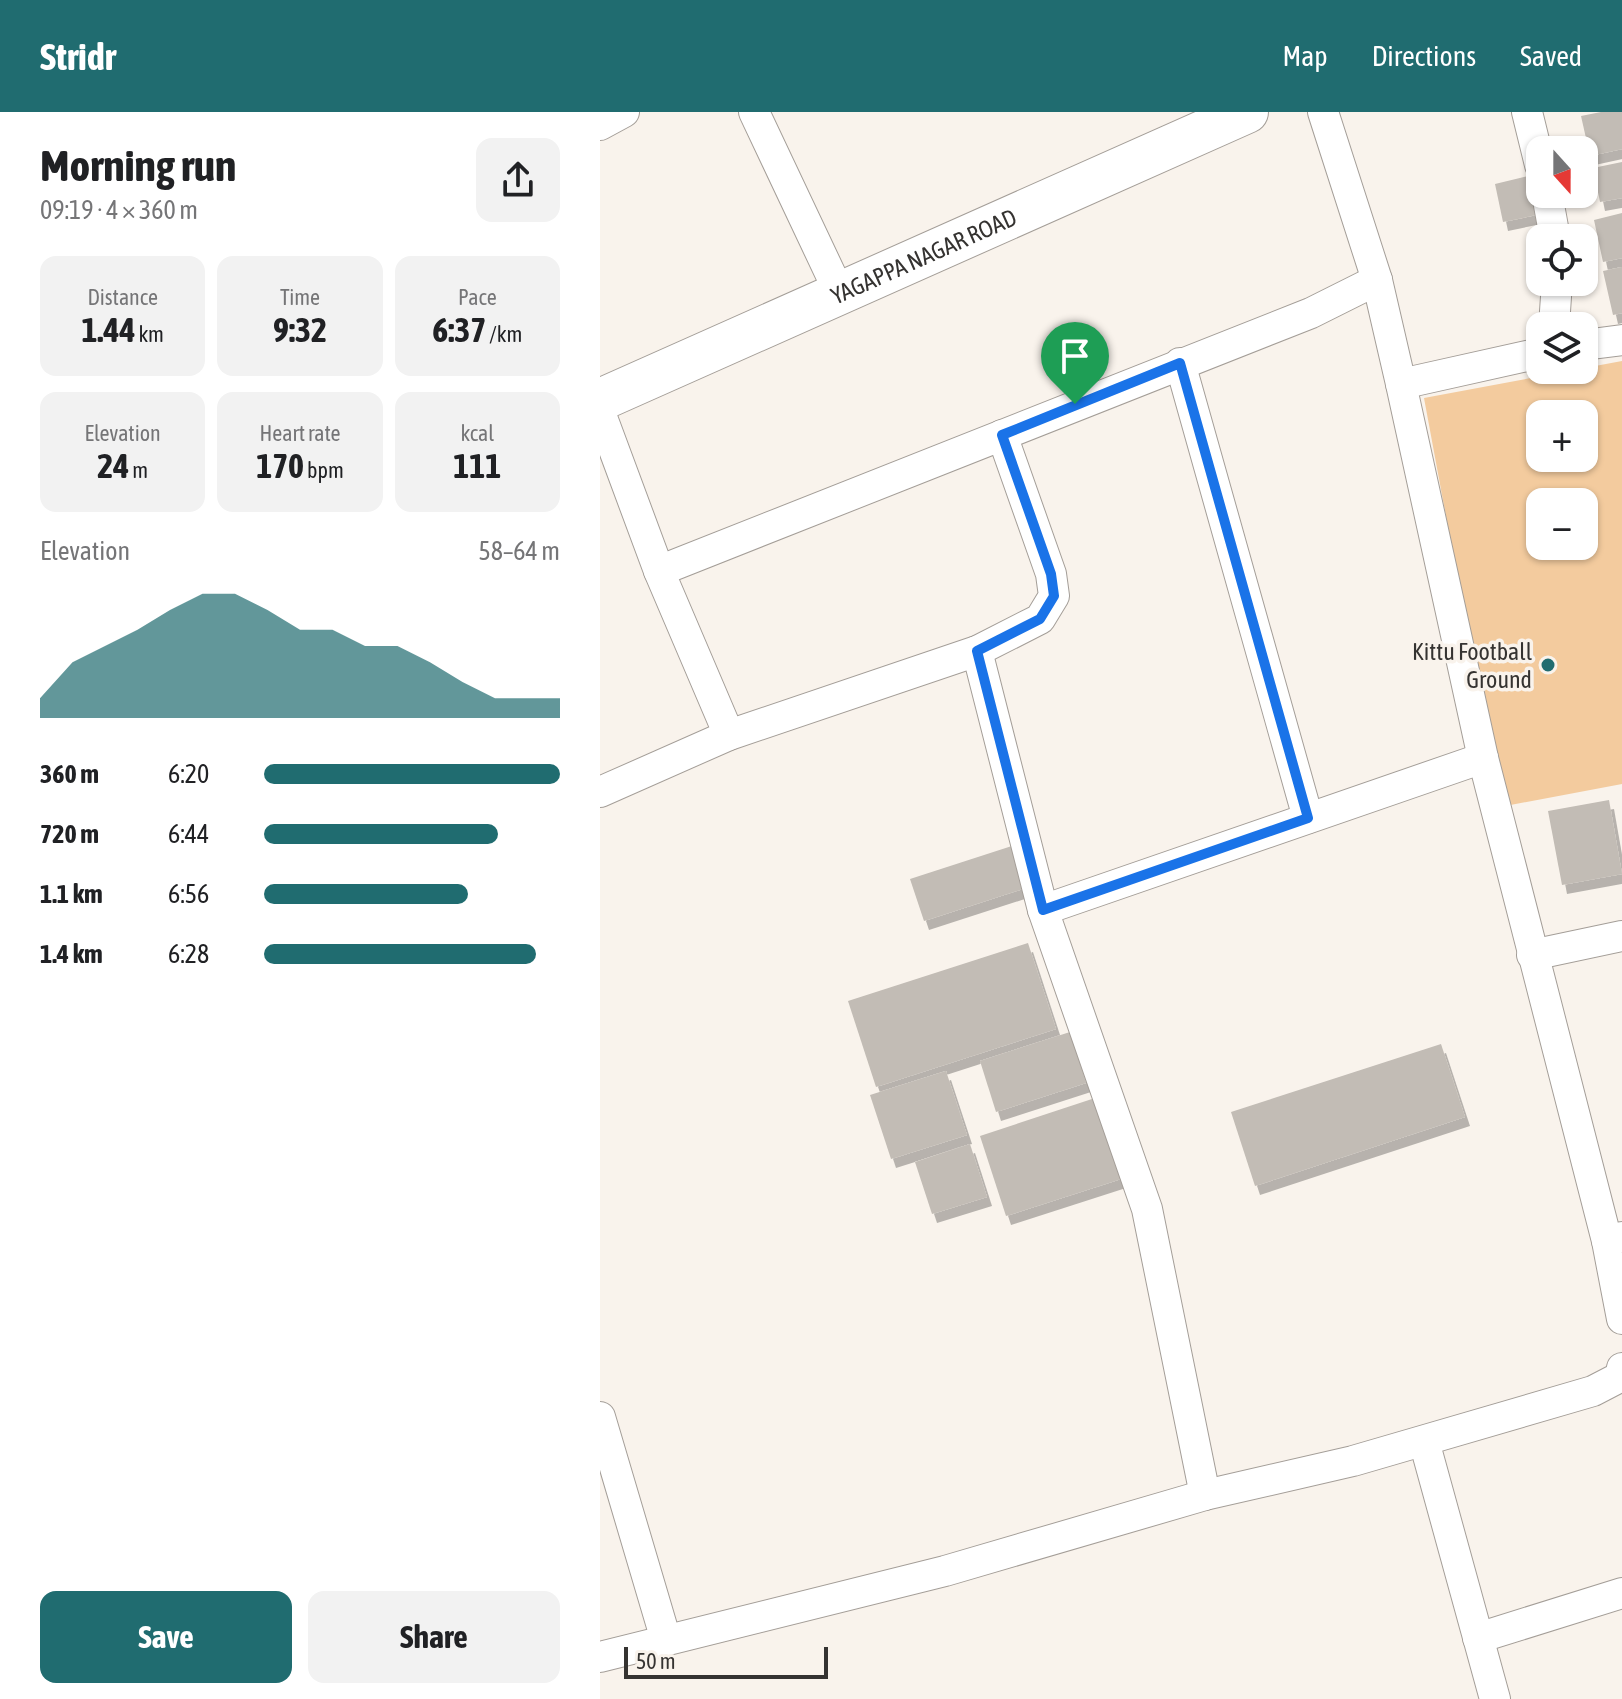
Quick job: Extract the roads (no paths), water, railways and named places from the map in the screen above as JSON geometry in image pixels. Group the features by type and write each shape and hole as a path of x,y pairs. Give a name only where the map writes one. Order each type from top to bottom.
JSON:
{"street":[{"path":"600,125 624,112"},
{"path":"754,112 839,292"},
{"name":"YAGAPPA NAGAR ROAD","path":"600,400 1247,112"},
{"path":"1323,112 1377,280 1483,758 1532,955 1614,1239 1622,1319"},
{"path":"1527,112 1533,136"},
{"path":"659,571 1311,313 1377,280"},
{"path":"1598,343 1622,340"},
{"path":"1401,384 1526,356"},
{"path":"1180,363 1308,818"},
{"path":"600,412 659,571 729,735"},
{"path":"600,792 729,735 977,651 1040,619 1054,596 1051,574 1002,435"},
{"path":"977,651 1043,910 1147,1209 1205,1495"},
{"path":"1043,910 1483,758"},
{"path":"1532,955 1622,936"},
{"path":"600,1657 945,1571 1205,1495 1424,1441 1593,1391 1621,1376"},
{"path":"600,1417 666,1640"},
{"path":"1424,1441 1495,1699"},
{"path":"1478,1638 1622,1593"}],"place":[{"name":"Kittu Football Ground","path":"1548,665"}]}
